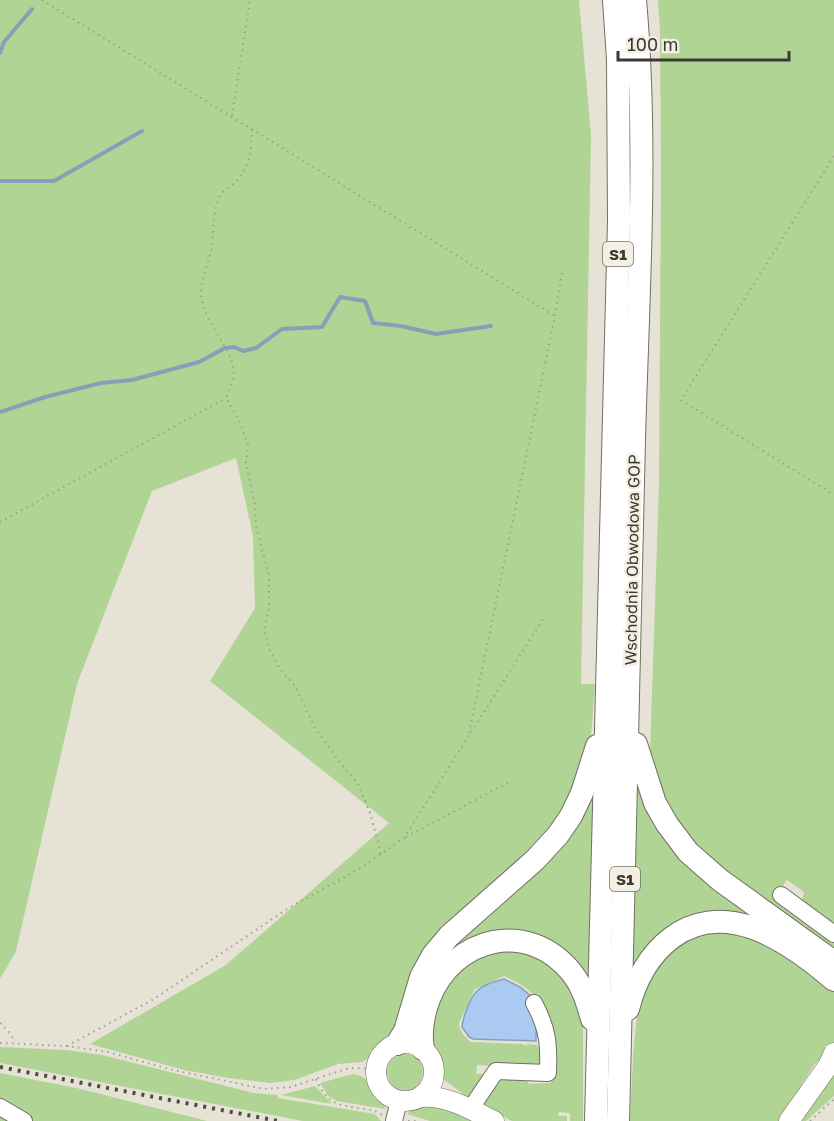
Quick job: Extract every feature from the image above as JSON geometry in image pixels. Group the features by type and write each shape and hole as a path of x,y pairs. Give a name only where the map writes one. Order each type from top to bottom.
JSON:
{"highway":[{"name":"Wschodnia Obwodowa GOP","path":"596,1121 619,221 618,59 614,0"},
{"name":"Wschodnia Obwodowa GOP","path":"618,1121 641,140 635,0"},
{"path":"629,715 650,791 661,814 680,842 720,880 834,962"},
{"path":"397,1044 405,1031 421,977 437,949 457,928 543,853 565,825 582,793 605,719"},
{"path":"620,1043 635,988 648,961 665,942 681,932 698,926 724,922 752,927 786,945 834,980"},
{"path":"423,1049 422,1032 425,1014 440,978 451,963 466,952 499,941 518,941 534,945 564,964 579,983 587,1000 597,1042"}],"main road":[{"path":"434,1072 430,1088 421,1097 412,1101 399,1101 383,1091 377,1080 376,1069 378,1059 383,1052 397,1044 410,1043 423,1049 430,1057 434,1072 444,1085 471,1108"},
{"path":"789,1121 832,1060"},
{"path":"421,1097 435,1097 471,1108 495,1121"}],"street":[{"path":"781,896 834,934"},
{"path":"471,1108 496,1071 548,1073 548,1036 534,1004"},
{"path":"390,1119 399,1101"},
{"path":"0,1107 24,1121"}],"path":[{"path":"42,0 555,316"},
{"path":"231,117 250,0"},
{"path":"0,522 226,398 233,381 233,364 220,338 208,321 201,294 203,274 210,253 220,196 236,182 250,162 252,129"},
{"path":"834,156 681,400 834,495"},
{"path":"469,736 563,268"},
{"path":"226,398 239,420 248,445 246,462 255,506 256,526 269,576 269,610 264,630 270,651 280,669 296,686 315,728 358,784 370,813 381,854"},
{"path":"404,838 545,616"},
{"path":"67,1046 154,999 287,909 359,869 404,838 510,782"},
{"path":"0,1023 11,1034 14,1042"},
{"path":"0,1043 67,1046 119,1054 169,1069 259,1088 285,1088 349,1068 376,1069"},
{"path":"316,1079 324,1094 339,1105 377,1112 390,1119"},
{"path":"810,1121 834,1100"},
{"path":"404,1120 418,1121"}],"green space":[{"path":"0,0 579,0 591,135 581,684 595,684 591,737 564,817 449,929 393,1039 362,1062 338,1064 294,1080 270,1083 184,1070 90,1044 226,965 389,823 210,681 255,608 253,536 236,458 152,491 77,684 16,951 0,979"},
{"path":"658,0 834,0 834,927 804,905 802,900 804,892 787,880 775,897 834,940 834,955 721,873 671,819 650,752 659,484 661,175"},
{"path":"637,773 649,805 793,939 723,916 630,975"},
{"path":"595,783 589,986 529,937 431,971"},
{"path":"700,932 750,934 834,987 834,1042 815,1064 801,1085 799,1097 781,1121 630,1121 639,994 656,961"},
{"path":"525,950 566,977 583,1024 583,1121 570,1121 570,1113 559,1112 558,1116 567,1116 567,1121 512,1121 479,1104 501,1077 527,1079 529,1084 551,1083 551,1058 556,1054 553,1028 543,1006 536,997 517,982 504,976 475,989 459,1023 461,1031 471,1042 537,1045 542,1053 545,1067 477,1065 476,1074 489,1074 470,1099 443,1079 429,1047 437,997 476,955"},
{"path":"0,1047 67,1050 102,1055 254,1093 278,1095 278,1098 375,1114 381,1121 303,1121 0,1063"},
{"path":"405,1054 418,1059 423,1072 418,1085 405,1090 392,1085 387,1072 392,1059"},
{"path":"834,1071 834,1096 806,1121 798,1121"},
{"path":"0,1073 81,1089 207,1121 0,1121"},
{"path":"353,1074 370,1082 381,1097 385,1109 337,1101 328,1096 320,1083"},
{"path":"315,1086 332,1104 281,1095"},
{"path":"428,1103 477,1121 430,1121 407,1114 416,1105"}],"water":[{"path":"504,979 520,987 537,1001 536,1041 473,1039 462,1027 467,1008 477,991 486,985"}],"waterway":[{"path":"0,53 4,42 32,9"},
{"path":"0,181 54,181 142,131"},
{"path":"0,412 45,397 101,383 132,380 199,362 225,348 234,347 243,351 256,348 282,329 322,327 340,297 365,301 373,323 401,326 436,334 491,326"}],"railway":[{"path":"0,1067 278,1121"}]}
